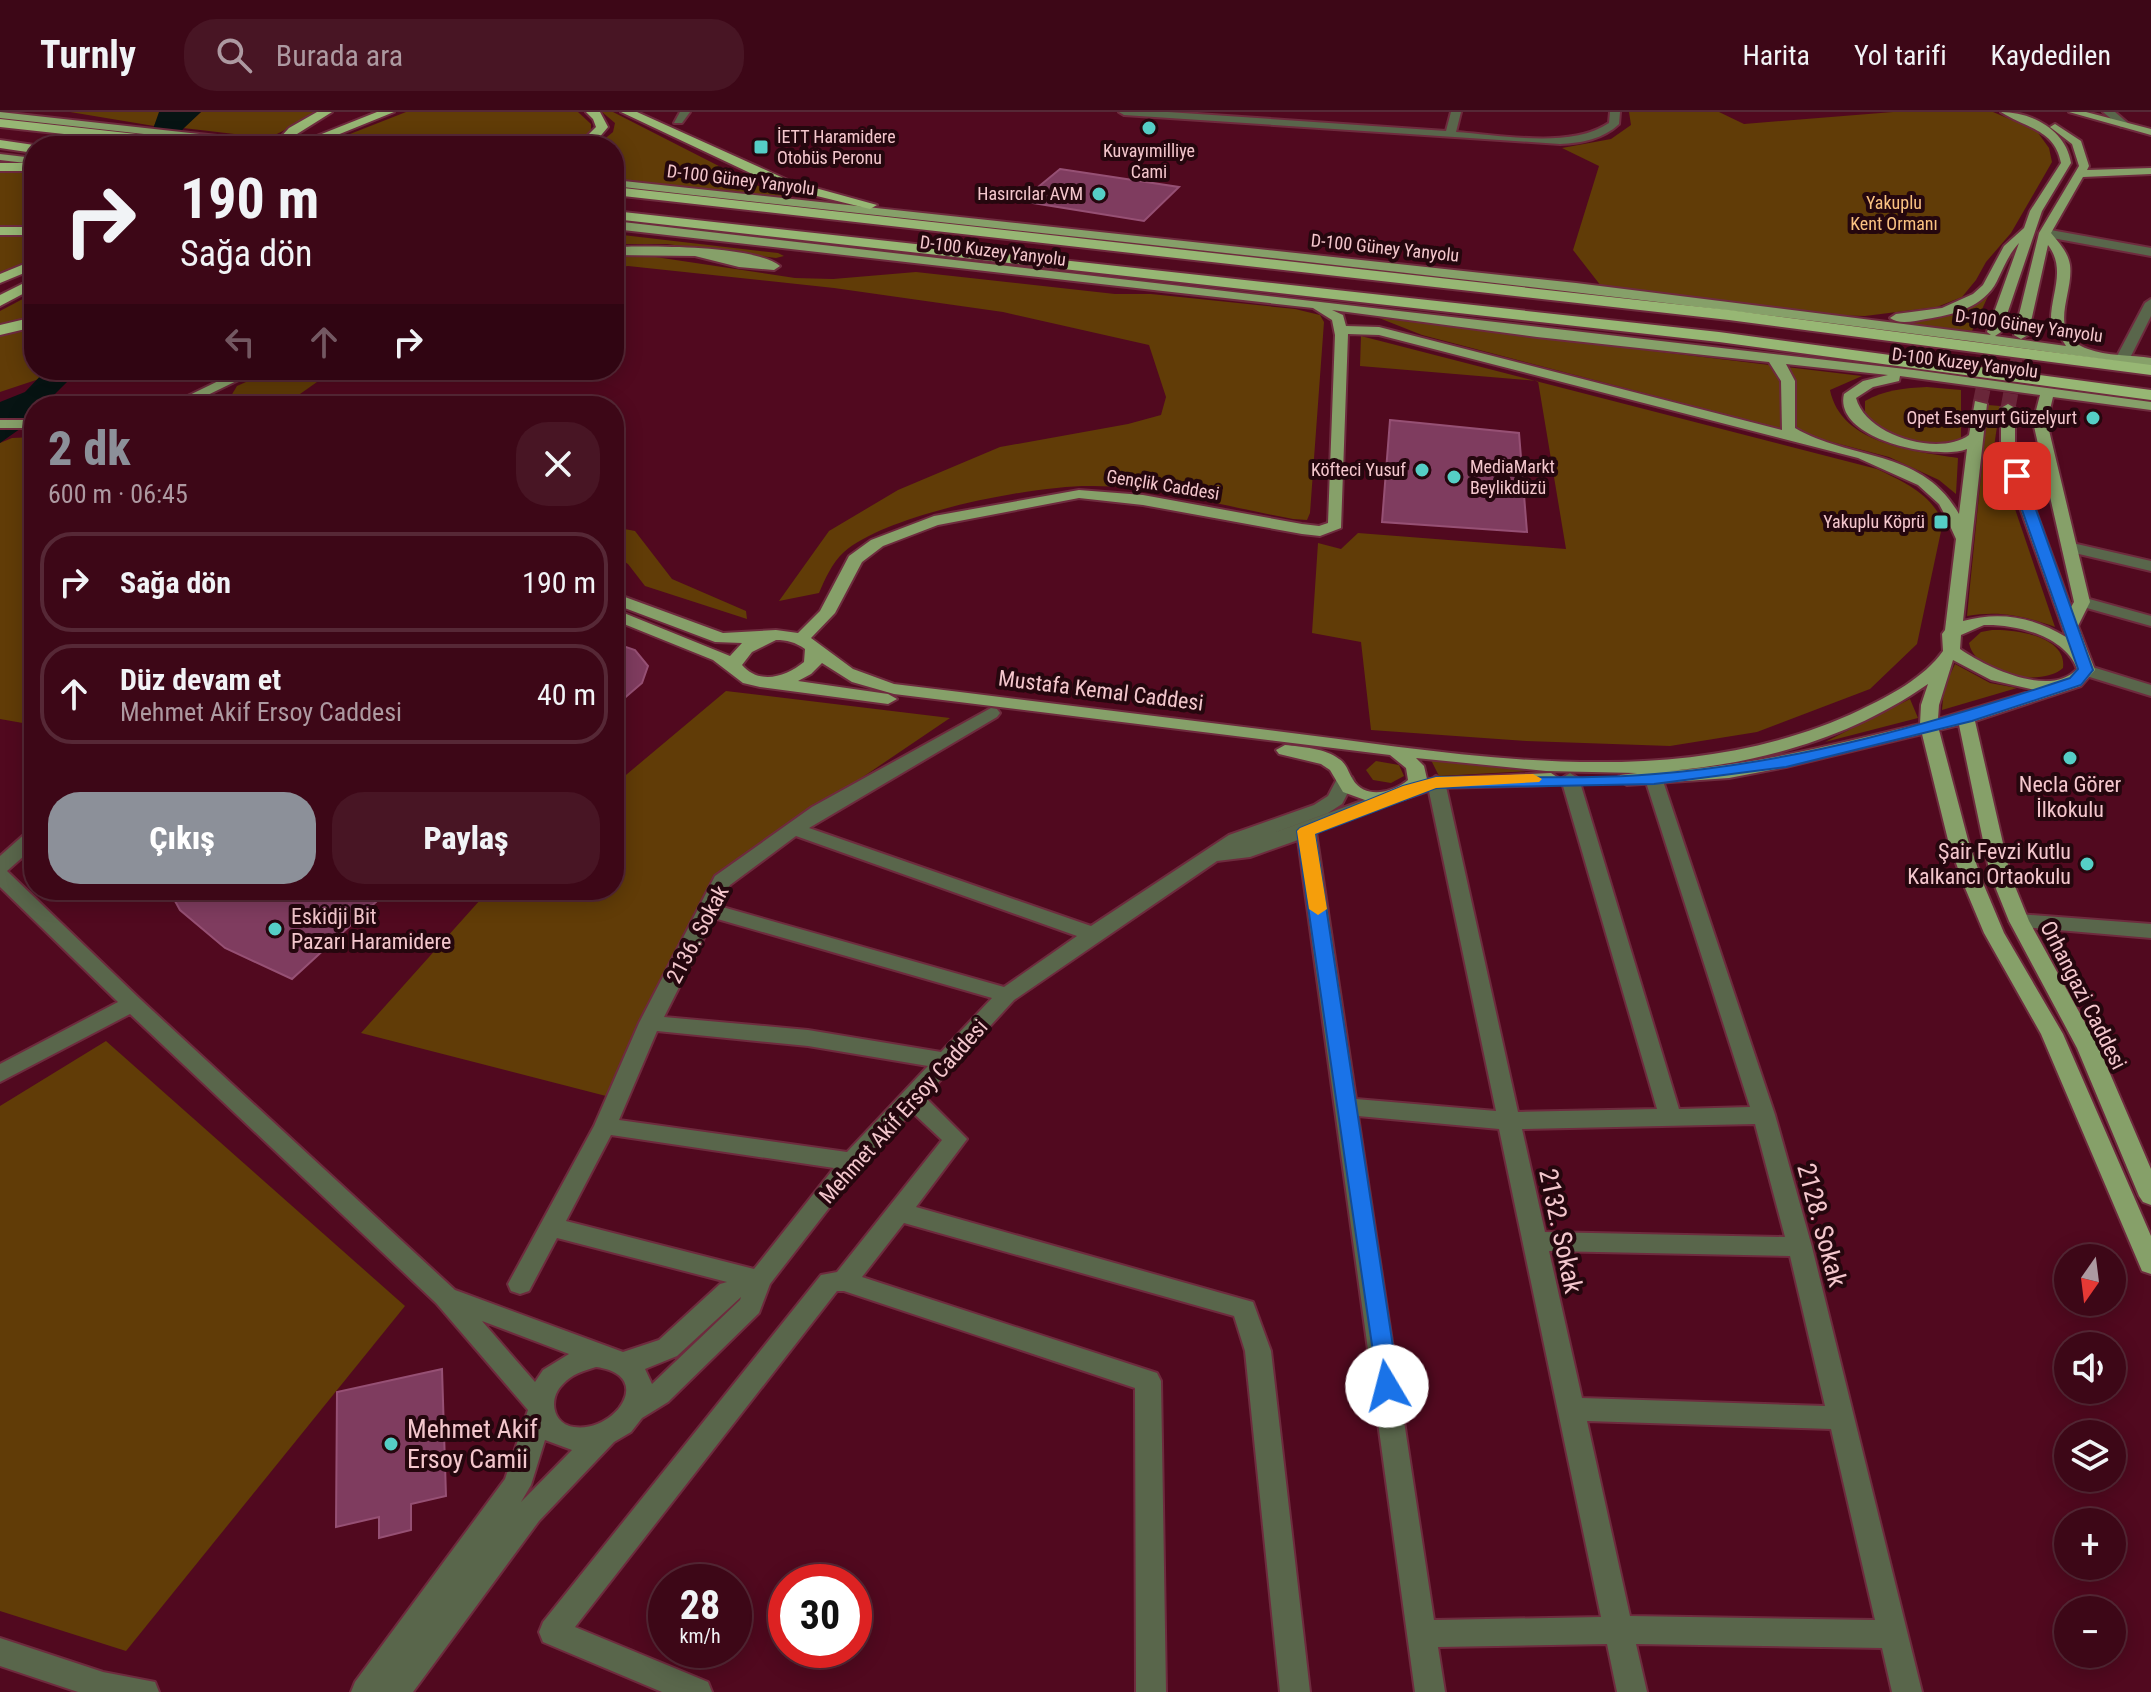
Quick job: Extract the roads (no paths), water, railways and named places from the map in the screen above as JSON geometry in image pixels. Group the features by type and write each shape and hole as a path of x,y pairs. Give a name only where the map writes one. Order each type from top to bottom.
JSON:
{"highway":[{"path":"51,112 140,131"},
{"path":"288,136 326,112"},
{"path":"295,136 343,112"},
{"path":"317,136 366,112"},
{"path":"323,136 388,112"},
{"path":"592,112 599,117 602,127 596,136"},
{"path":"627,112 785,184 941,218"},
{"path":"667,112 682,117 706,145 739,163"},
{"path":"0,123 118,136"},
{"path":"0,144 24,148"},
{"path":"0,167 24,165"},
{"path":"624,192 1803,324 2151,370"},
{"path":"624,216 1719,337 2151,395"},
{"path":"624,229 735,241"},
{"path":"0,231 24,231"},
{"path":"1276,256 1648,300 1803,324"},
{"path":"0,279 24,270"},
{"path":"0,286 24,272"},
{"path":"0,301 24,288"},
{"path":"1368,310 1979,370"},
{"path":"0,330 24,324"}],"main road":[{"path":"1994,332 2030,225 2066,163 2066,154 2060,143 2044,129 2006,112"},
{"path":"2021,335 2045,233 2080,174 2083,158 2077,143 2068,134 2023,112"},
{"path":"2074,112 2151,132"},
{"path":"0,115 193,136"},
{"path":"0,157 24,162"},
{"path":"2080,174 2151,171"},
{"name":"D-100 Güney Yanyolu","path":"624,184 1573,286 2034,343 2151,362"},
{"path":"1819,318 1913,317 1970,301 1988,287 2004,253 2030,225"},
{"path":"2045,233 2059,246 2066,267 2057,322 2063,335 2083,352"},
{"name":"D-100 Kuzey Yanyolu","path":"735,241 1284,300 1551,335 1914,374 2151,406"},
{"path":"624,251 700,254"},
{"path":"1284,300 1331,313 1338,318 1344,332"},
{"path":"1344,332 1368,310"},
{"path":"1344,332 1379,331 1875,459 1924,480 1947,503 1962,542"},
{"name":"Gençlik Caddesi","path":"806,644 827,613 847,570 866,549 910,529 995,508 1053,497 1110,495 1320,531 1336,525 1344,332"},
{"path":"1774,360 1786,369 1789,377 1787,426 1807,440"},
{"path":"1914,374 1880,380 1857,389 1849,397 1854,416 1886,437 1912,444 1958,449 1976,437"},
{"path":"197,396 234,380"},
{"path":"216,396 234,380"},
{"path":"2048,391 2040,422 2082,602 2071,624"},
{"path":"1980,404 1948,650 1930,705 1929,726 1958,840 1978,897 1994,933 2052,1034 2151,1264"},
{"path":"2008,408 2008,454 2083,663 2075,682 1966,718 1786,762 1654,779 1436,782 1385,799 1362,795 1344,777 1352,756 1387,748 1527,765 1608,768 1703,760 1801,740 1850,724 1898,697 1948,650 1964,624 1979,620 2017,621 2055,635 2083,663"},
{"path":"0,424 24,424"},
{"path":"624,602 721,638 785,636 806,644 813,664 806,671 785,680 771,682"},
{"path":"624,618 719,656 733,665 742,649 760,638"},
{"name":"Mustafa Kemal Caddesi","path":"806,644 866,683 894,689 1387,748"},
{"path":"1948,650 1982,672 2003,679 2061,687"},
{"name":"Mustafa Kemal Caddesi","path":"733,665 743,676 771,682 1305,752 1334,764 1344,777"},
{"name":"Orhangazi Caddesi","path":"1966,718 2000,874 2019,921 2088,1048 2151,1196"},
{"path":"1387,748 1415,766 1418,781 1409,790"}],"street":[{"path":"1124,112 1524,140 1586,138 1603,134 1614,124 1615,112"},
{"path":"1298,124 1304,112"},
{"path":"1450,135 1456,112"},
{"path":"2108,112 2125,125"},
{"path":"2045,233 2151,250"},
{"path":"2123,358 2147,322 2151,303"},
{"path":"2068,547 2151,566"},
{"path":"2082,602 2151,621"},
{"path":"2083,663 2149,694"},
{"name":"2136. Sokak","path":"520,1284 605,1126 650,1023 722,881 794,829 991,713"},
{"name":"Mehmet Akif Ersoy Caddesi","path":"634,1410 659,1394 750,1306 759,1280 852,1162 1007,995 1236,839 1321,809 1335,800 1344,777"},
{"path":"1570,779 1671,1119"},
{"name":"2128. Sokak","path":"1654,779 1764,1115 1800,1247 1907,1692"},
{"name":"2132. Sokak","path":"1436,782 1632,1692"},
{"path":"1214,855 1250,851 1385,799"},
{"path":"794,829 1093,934"},
{"path":"1306,831 1430,1692"},
{"path":"0,867 24,845"},
{"path":"0,876 24,899"},
{"path":"25,900 445,1296 540,1410 547,1427 559,1436 574,1440 605,1434"},
{"path":"707,909 1007,995"},
{"path":"2019,921 2151,931"},
{"path":"0,1074 132,1004"},
{"path":"650,1023 808,1038 948,1061"},
{"path":"844,1281 956,1139 913,1099"},
{"path":"1348,1107 1509,1121 1764,1115"},
{"path":"605,1126 852,1162"},
{"path":"899,1212 1244,1309 1258,1351 1295,1692"},
{"path":"549,1226 759,1280"},
{"path":"1534,1241 1800,1247"},
{"path":"366,1692 517,1485 544,1387 566,1365 580,1358 616,1360 649,1357 668,1348 729,1291 759,1280"},
{"path":"697,1692 553,1632 830,1282 844,1281 1148,1381 1151,1692"},
{"path":"395,1692 529,1512 605,1434 634,1410 639,1397 639,1383 634,1371 616,1360 445,1296"},
{"path":"1571,1409 1842,1418"},
{"path":"1422,1634 1618,1630 1893,1634"},
{"path":"0,1652 90,1687 144,1692"}],"tunnel":[{"path":"1987,367 1994,332"},
{"path":"2015,367 2021,335"},
{"path":"1980,404 1988,365"},
{"path":"2008,408 2016,365"}],"place":[{"name":"Kuvayımilliye Cami","path":"1149,128"},
{"name":"İETT Haramidere Otobüs Peronu","path":"761,147"},
{"name":"Hasırcılar AVM","path":"1099,194"},
{"name":"Opet Esenyurt Güzelyurt","path":"2093,418"},
{"name":"Köfteci Yusuf","path":"1422,470"},
{"name":"MediaMarkt Beylikdüzü","path":"1454,477"},
{"name":"Yakuplu Köprü","path":"1941,522"},
{"name":"Necla Görer İlkokulu","path":"2070,758"},
{"name":"Şair Fevzi Kutlu Kalkancı Ortaokulu","path":"2087,864"},
{"name":"Eskidji Bit Pazarı Haramidere","path":"275,929"},
{"name":"Mehmet Akif Ersoy Camii","path":"391,1444"}],"park label":[{"name":"Yakuplu Kent Ormanı","path":"1894,213"}]}
